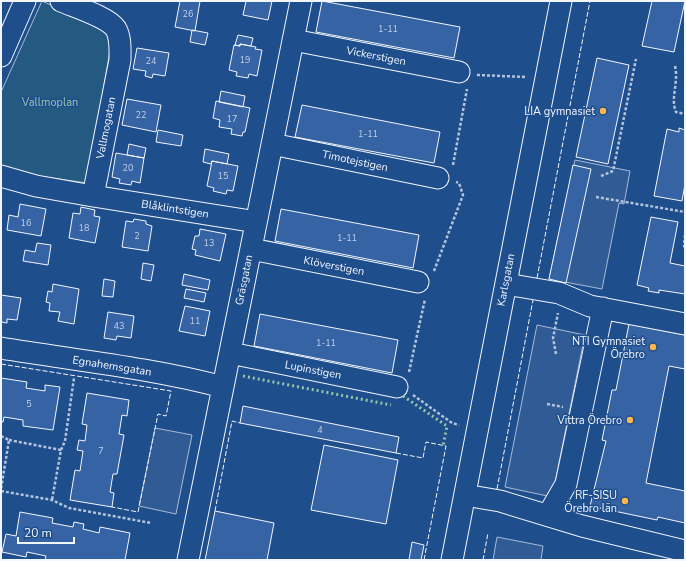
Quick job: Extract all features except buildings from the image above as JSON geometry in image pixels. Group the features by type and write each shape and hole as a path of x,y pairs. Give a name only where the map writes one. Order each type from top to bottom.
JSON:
{"street":[{"path":"1,56 25,1"},
{"name":"Vallmogatan","path":"61,1 103,19 116,29 120,43 120,60 93,196"},
{"name":"Gräsgatan","path":"188,560 301,1"},
{"name":"Karlsgatan","path":"452,560 561,1"},
{"name":"Vickerstigen","path":"293,40 464,73"},
{"name":"Timotejstigen","path":"272,144 444,179"},
{"path":"1,176 36,186 93,196"},
{"name":"Blåklintstigen","path":"93,196 256,222"},
{"name":"Klöverstigen","path":"251,250 423,283"},
{"path":"506,284 563,295 590,306 685,324"},
{"path":"548,515 566,484 603,308"},
{"name":"Egnahemsgatan","path":"1,348 78,360 223,387"},
{"name":"Lupinstigen","path":"230,353 401,388"},
{"path":"465,495 500,501 671,552"}],"path":[{"path":"601,176 613,171 636,59"},
{"path":"675,66 678,78 673,104 676,112 685,114"},
{"path":"458,425 452,423 401,388 423,283 463,195 459,183 444,179 468,86 464,73 528,77"},
{"path":"596,197 685,212"},
{"path":"685,235 685,248"},
{"path":"556,354 553,338 563,295"},
{"path":"52,500 61,450 65,441 78,360"},
{"path":"1,436 9,440 61,450"},
{"path":"9,440 1,490 52,500 69,508 151,523"}],"green space":[{"name":"Vallmoplan","path":"42,1 113,33 87,183 17,173 1,167 1,92"}],"shaded area":[{"path":"575,160 630,171 624,204 619,203 602,289 549,279"},
{"path":"537,325 585,335 552,497 505,487"},
{"path":"155,428 192,435 176,514 139,506"},
{"path":"497,537 543,546 541,560 493,560"}],"hedge":[{"path":"243,376 391,405"},
{"path":"403,396 447,426 443,446"}],"fence":[{"path":"537,278 590,1"},
{"path":"497,489 533,300"},
{"path":"1,364 171,391 166,416 158,414 138,512 112,507"},
{"path":"215,511 232,421 240,423"},
{"path":"396,453 423,458 426,442 446,446 424,560"},
{"path":"483,560 488,533"}],"place":[{"name":"LIA gymnasiet","path":"603,111"},
{"name":"NTI Gymnasiet Örebro","path":"653,347"},
{"name":"Vittra Örebro","path":"630,420"},
{"name":"RF-SISU Örebro län","path":"625,501"}]}
